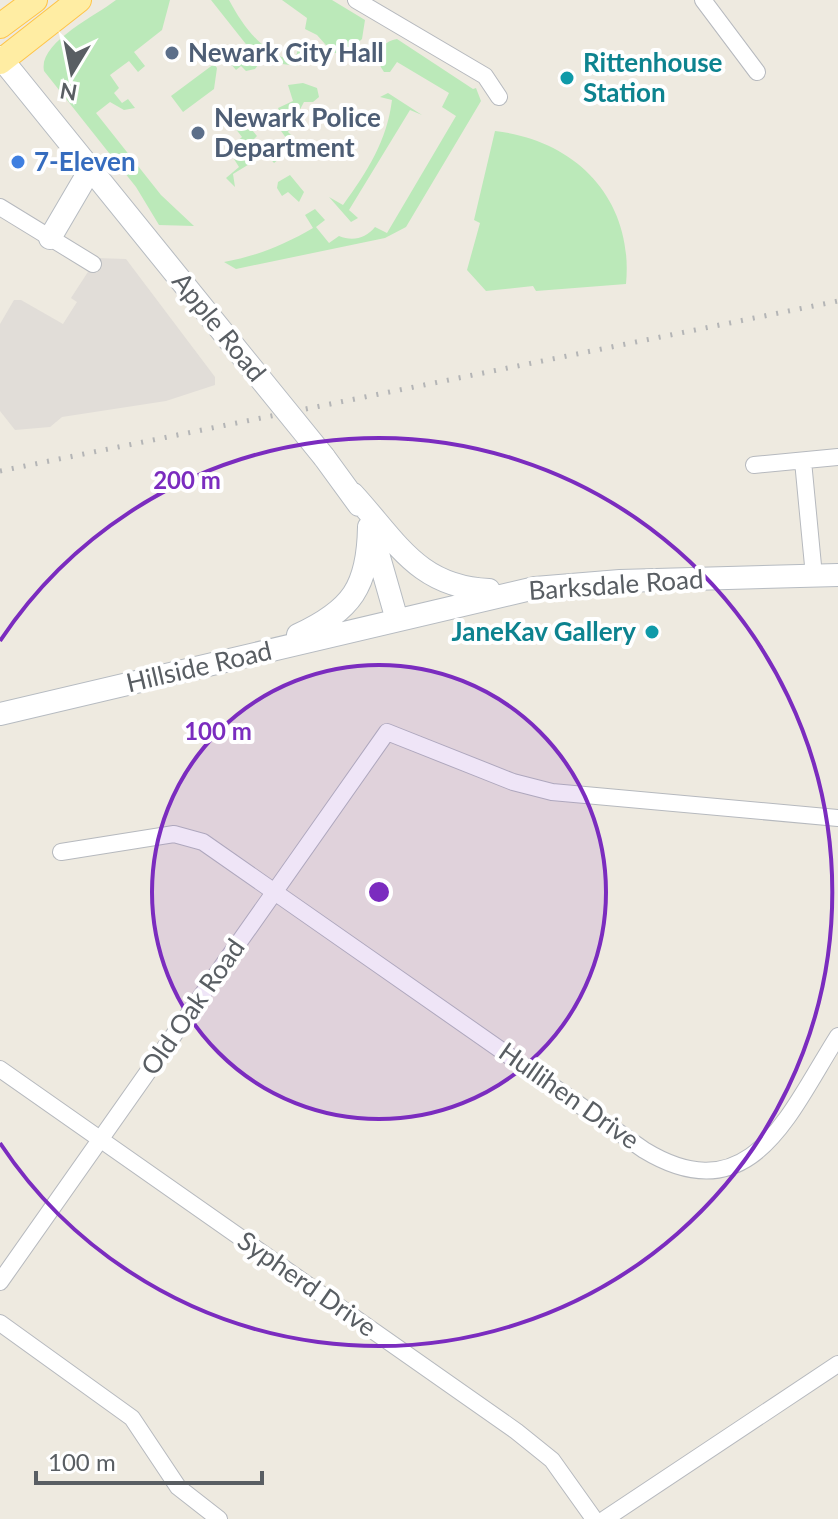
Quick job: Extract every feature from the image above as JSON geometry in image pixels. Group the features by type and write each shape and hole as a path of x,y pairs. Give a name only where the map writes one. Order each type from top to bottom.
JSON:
{"main road":[{"path":"0,26 35,0"},
{"path":"1,60 79,0"}],"street":[{"path":"356,0 485,76 499,97"},
{"path":"703,0 757,72"},
{"name":"Apple Road","path":"1,60 353,494 369,527 397,620"},
{"path":"50,238 91,168"},
{"path":"0,207 93,264"},
{"path":"754,465 838,457"},
{"path":"803,461 814,576"},
{"path":"353,494 425,573 465,589 535,588"},
{"path":"261,653 338,613 352,598 366,566 369,527"},
{"name":"Barksdale Road","path":"397,620 535,588 620,581 838,575"},
{"name":"Hillside Road","path":"0,714 397,620"},
{"name":"Old Oak Road","path":"0,1282 387,732 513,782 552,792 838,818"},
{"name":"Hullihen Drive","path":"61,852 174,834 188,836 276,890 644,1150 683,1170 720,1172 752,1158 774,1136 838,1036"},
{"name":"Sypherd Drive","path":"0,1069 535,1445 566,1477 594,1519"},
{"path":"0,1323 132,1418 178,1487 219,1519"},
{"path":"605,1519 838,1364"}],"shaded area":[{"path":"97,258 126,259 215,377 215,385 166,401 62,417 50,427 15,430 0,411 0,324 14,300 21,300 63,324 77,302 71,298"}],"green space":[{"path":"116,0 170,0 162,30 134,52 145,66 138,72 129,61 110,75 119,88 114,93 122,103 128,99 135,108 124,110 110,102 96,113 161,195 194,226 159,225 136,187 44,71 44,61 58,41"},
{"path":"211,0 229,0 248,29 272,52 294,62 298,50 305,48 307,57 297,66 261,61 255,69 246,71 241,66 236,70 230,63 249,48"},
{"path":"282,0 332,0 365,20 362,39 346,53 333,53 317,35 305,29 307,18"},
{"path":"397,39 473,89 476,88 481,101 406,227 385,238 236,269 224,262 270,249 313,228 305,215 315,209 325,220 316,227 329,243 339,236 359,238 375,227 387,233 456,116 442,107 449,93 397,62 390,72 384,72 379,61 380,51 386,43"},
{"path":"214,64 217,68 214,89 183,112 171,96"},
{"path":"303,83 317,88 319,97 313,102 304,102 288,132 295,139 291,145 269,114 275,121 282,118 278,108 293,101 288,85"},
{"path":"388,93 422,115 410,110 349,210 358,218 351,222 329,197 343,205 368,168 386,129 392,100 380,97"},
{"path":"239,111 248,113 247,124 257,136 250,143 257,152 268,145 279,159 274,163 266,154 233,174 235,187 226,178 239,167 234,159 241,153 234,144 242,137 235,128 241,123 235,114"},
{"path":"495,131 551,147 574,161 594,179 609,201 620,226 626,253 626,284 536,291 533,286 486,291 467,270 480,223 474,220"},
{"path":"290,175 304,192 299,202 288,192 282,196 277,188 278,182"}],"railway":[{"path":"0,471 838,301"}],"place":[{"name":"Newark City Hall","path":"172,53"},
{"name":"Rittenhouse Station","path":"567,78"},
{"name":"Newark Police Department","path":"198,133"},
{"name":"7-Eleven","path":"18,162"},
{"name":"JaneKav Gallery","path":"652,632"}]}
